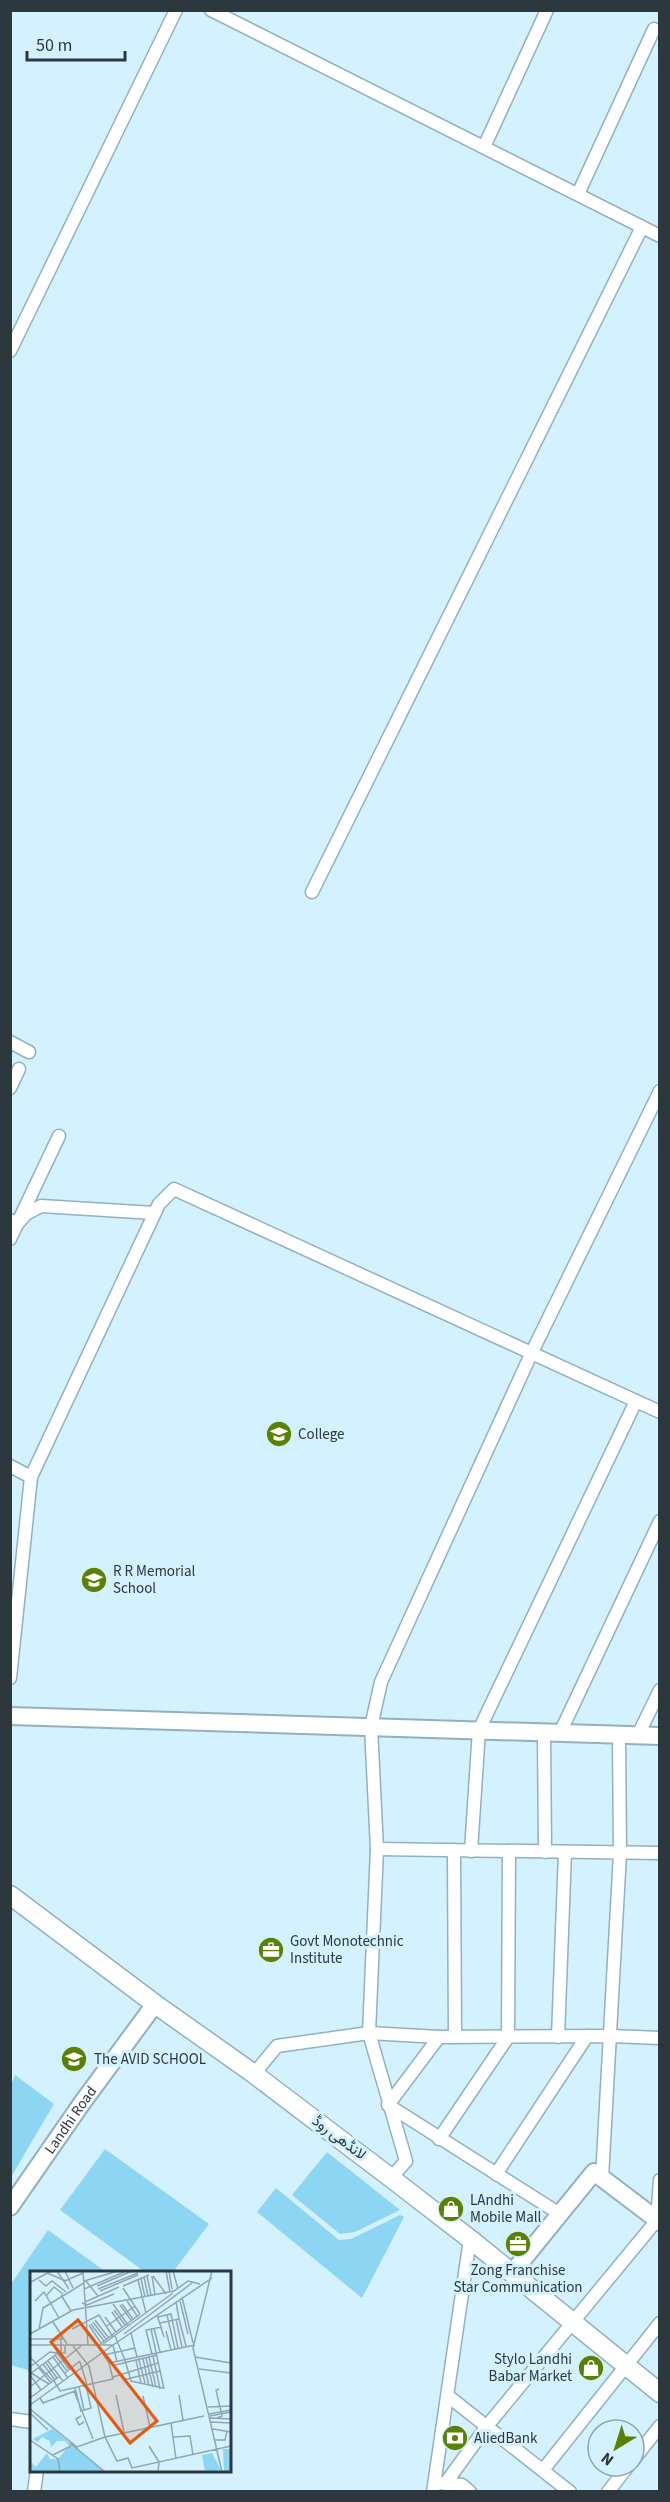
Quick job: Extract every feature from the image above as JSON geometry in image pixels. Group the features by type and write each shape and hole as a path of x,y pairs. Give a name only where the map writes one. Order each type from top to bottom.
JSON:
{"main road":[{"name":"لانڈھی روڈ","path":"10,1895 391,2178 660,2393"}],"street":[{"path":"10,351 176,10"},
{"path":"211,10 660,236"},
{"path":"484,147 547,10"},
{"path":"578,194 654,29"},
{"path":"312,892 642,227"},
{"path":"10,1042 29,1052"},
{"path":"10,1088 20,1069"},
{"path":"391,2178 406,2161 369,2033 376,1849 371,1727 381,1682 532,1352 660,1091"},
{"path":"10,1239 14,1221 59,1136"},
{"path":"10,1678 31,1477 154,1213 159,1204 174,1189 660,1412"},
{"path":"14,1221 41,1206 154,1213"},
{"path":"471,1851 479,1730 636,1401"},
{"path":"10,1466 31,1477"},
{"path":"545,1852 552,1732 660,1521"},
{"path":"638,1735 660,1690"},
{"path":"10,1716 660,1736"},
{"path":"602,2178 620,1853 619,1734"},
{"path":"376,1849 660,1853"},
{"path":"454,1851 455,2037"},
{"path":"440,2139 508,2037 509,1851"},
{"path":"558,2037 565,1852"},
{"name":"Landhi Road","path":"10,2207 82,2103 155,2004"},
{"path":"254,2074 277,2046 369,2033 439,2037 660,2038"},
{"path":"496,2174 586,2036"},
{"path":"388,2105 439,2037"},
{"path":"388,2105 560,2214"},
{"path":"512,2273 594,2172 658,2221"},
{"path":"437,2486 658,2221 660,2180"},
{"path":"437,2486 470,2239"},
{"path":"543,2470 660,2323"},
{"path":"448,2396 570,2492"},
{"path":"10,2419 30,2422"},
{"path":"646,2444 660,2426"},
{"path":"34,2492 37,2472"},
{"path":"608,2492 619,2478"},
{"path":"437,2486 462,2485 470,2492"}],"shaded area":[{"path":"15,2075 54,2104 11,2177 10,2088"},
{"path":"105,2149 209,2224 174,2271 144,2271 60,2210"},
{"path":"327,2152 400,2210 355,2232 340,2234 292,2195"},
{"path":"276,2188 339,2240 351,2239 400,2215 404,2217 362,2298 257,2212"},
{"path":"48,2230 105,2271 30,2271 30,2371 11,2365 11,2284"}],"place":[{"name":"College","path":"279,1434"},
{"name":"R R Memorial School","path":"94,1580"},
{"name":"Govt Monotechnic Institute","path":"271,1950"},
{"name":"The AVID SCHOOL","path":"74,2059"},
{"name":"LAndhi Mobile Mall","path":"451,2209"},
{"name":"Zong Franchise Star Communication","path":"518,2244"},
{"name":"Stylo Landhi Babar Market","path":"591,2368"},
{"name":"AliedBank","path":"455,2438"}]}
